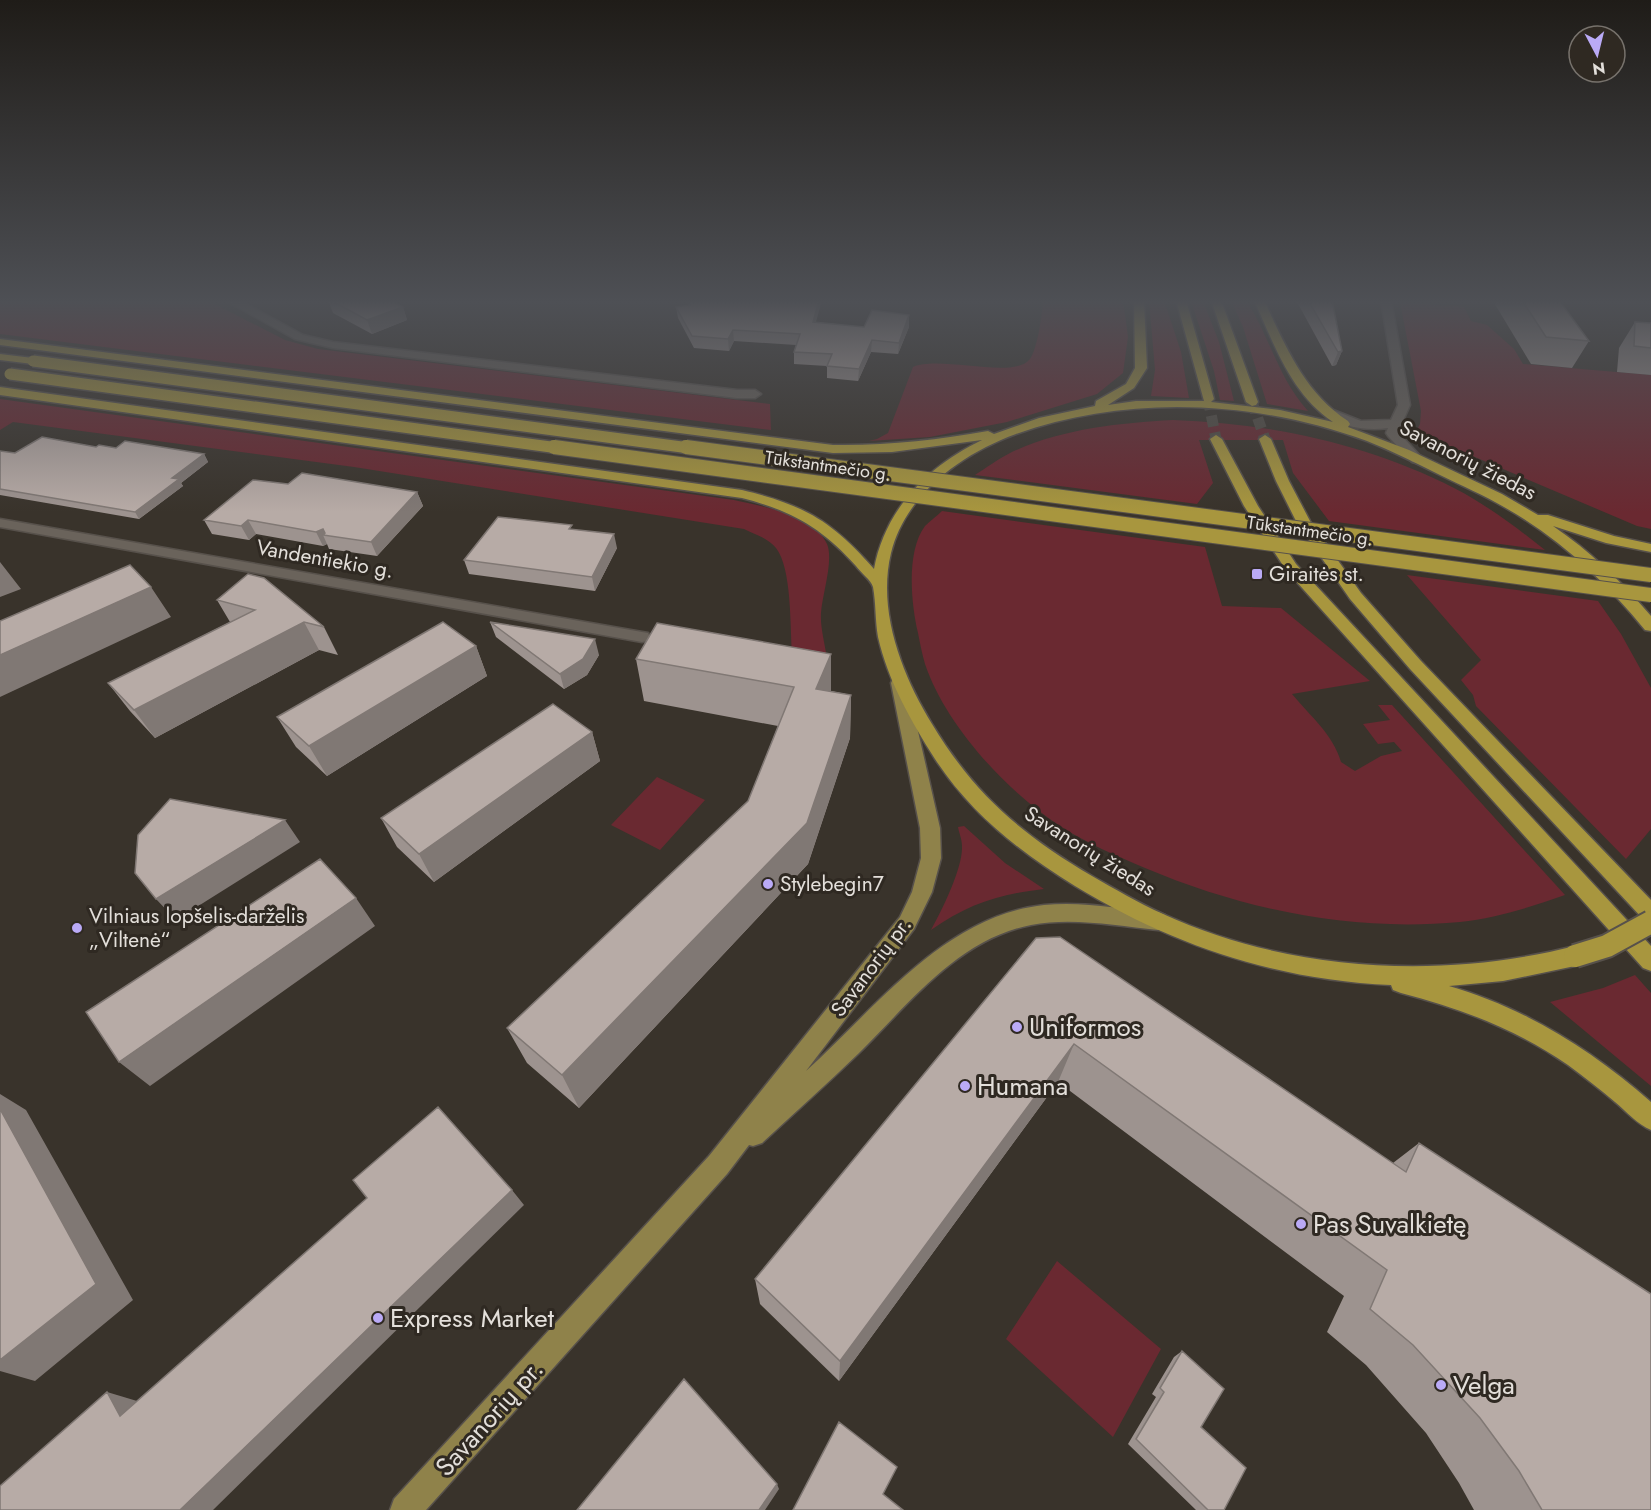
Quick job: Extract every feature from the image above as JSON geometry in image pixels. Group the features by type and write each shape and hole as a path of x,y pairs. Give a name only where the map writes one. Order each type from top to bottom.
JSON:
{"highway":[{"name":"Tūkstantmečio g.","path":"105,370 1651,575"},
{"path":"222,370 833,449 924,446 1011,431"},
{"path":"1089,409 1130,386 1139,370"},
{"path":"1201,370 1208,399"},
{"path":"1241,370 1252,402"},
{"path":"1294,370 1300,382 1323,410 1370,437"},
{"name":"Tūkstantmečio g.","path":"5,374 1651,595"},
{"path":"0,391 742,494 794,508 826,527 839,537 879,584"},
{"name":"Savanorių žiedas","path":"1651,626 1614,585 1586,559 1553,532 1513,506 1370,437 1318,422 1225,406 1174,404 1089,409 1011,431 980,445 953,461 929,480 909,502 894,526 884,554 879,584 888,641 895,667 912,706 935,745 971,794 1000,822 1047,857 1091,886 1158,921 1218,943 1268,956 1368,974 1462,976 1515,970 1575,956 1607,946 1651,922"},
{"path":"1216,439 1251,506 1292,567 1651,961"},
{"path":"1265,439 1276,472 1292,503 1343,582 1416,667 1651,914"},
{"path":"1513,506 1576,529 1651,548"},
{"path":"1368,974 1491,1010 1532,1030 1607,1080 1651,1118"}],"main road":[{"name":"Savanorių pr.","path":"405,1510 718,1165 907,923 922,892 931,858 930,828 895,667"},
{"name":"Savanorių pr.","path":"718,1165 826,1069 932,965 965,942 999,925 1031,915 1083,914 1158,921"}],"street":[{"path":"543,370 737,394 755,394"},
{"path":"1398,370 1404,405 1392,433 1397,441 1417,459"},
{"path":"1323,410 1361,426 1377,427 1395,423"},
{"name":"Vandentiekio g.","path":"0,523 642,637"}],"shaded area":[{"path":"293,370 494,370 770,404 771,430"},
{"path":"912,370 1123,370 1097,394 1007,422 930,437 869,441 888,433"},
{"path":"1155,370 1184,370 1189,398 1151,396"},
{"path":"1226,370 1234,401 1220,400 1214,371"},
{"path":"1257,370 1282,370 1289,385 1308,411 1267,404"},
{"path":"1413,370 1598,370 1651,375 1651,529 1637,526 1416,432 1420,424 1421,411"},
{"path":"0,399 734,500 786,513 811,526 820,534 829,551 821,618 827,659 792,653 788,583 781,557 769,542 744,529 354,467 13,422 0,430"},
{"path":"1173,420 1281,431 1353,448 1387,459 1454,488 1501,517 1545,550 1329,521 1293,473 1283,440 1199,440 1213,483 1197,504 975,475 1010,453 1049,438 1110,425"},
{"path":"942,511 1205,547 1222,606 1281,608 1370,681 1292,694 1327,734 1341,762 1355,771 1381,756 1402,751 1394,742 1378,744 1363,724 1390,720 1378,705 1392,705 1565,895 1514,912 1460,922 1379,924 1339,920 1299,914 1221,896 1145,868 1102,849 1060,826 1019,794 980,754 947,710 934,687 925,664 913,608 913,563 915,549 925,526"},
{"path":"1407,575 1598,601 1621,634 1651,688 1651,829 1626,859 1476,706 1473,695 1461,680 1481,660"},
{"path":"657,777 705,800 660,850 611,825"},
{"path":"964,826 1005,863 1044,889 999,897 971,907 931,930 956,877 962,846 958,827"},
{"path":"1635,975 1651,993 1651,1086 1550,1002 1603,988"},
{"path":"1057,1261 1161,1349 1113,1437 1006,1339"}],"building":[{"path":"42,437 96,447 99,445 116,448 125,441 204,454 172,478 179,479 135,512 0,489 0,451 15,453"},
{"path":"302,473 417,492 371,542 323,535 325,533 323,529 316,532 248,520 241,526 204,520 253,480 288,484"},
{"path":"498,517 572,525 569,529 614,534 592,577 464,560"},
{"path":"130,565 151,587 0,655 0,621"},
{"path":"248,574 264,578 324,627 304,622 134,710 108,683 255,610 217,600"},
{"path":"443,622 476,646 309,746 277,717"},
{"path":"490,622 595,639 583,659 560,674"},
{"path":"657,623 831,654 816,689 851,695 807,823 562,1075 507,1028 748,801 794,687 636,659"},
{"path":"553,704 592,732 419,854 381,818"},
{"path":"170,799 285,820 156,899 135,873 138,835"},
{"path":"320,859 356,898 119,1062 86,1012"},
{"path":"1060,937 1406,1172 1419,1143 1651,1294 1651,1510 1542,1510 1519,1471 1480,1418 1413,1345 1370,1309 1387,1270 1074,1044 840,1361 755,1279 1036,938"},
{"path":"438,1107 512,1190 180,1510 0,1510 0,1486 107,1392 120,1416 367,1198 353,1180"},
{"path":"0,1109 96,1284 0,1360"},
{"path":"1182,1351 1224,1389 1201,1427 1246,1468 1224,1510 1208,1510 1136,1439 1164,1392 1160,1388"},
{"path":"684,1379 777,1484 759,1510 577,1510"},
{"path":"839,1422 897,1467 883,1494 903,1510 793,1510"}],"tunnel":[{"path":"1208,399 1216,439"},
{"path":"1252,402 1265,439"}],"place":[{"name":"Giraitės st.","path":"1257,574"},
{"name":"Stylebegin7","path":"768,884"},
{"name":"Vilniaus lopšelis-darželis „Viltenė“","path":"77,928"},
{"name":"Uniformos","path":"1017,1027"},
{"name":"Humana","path":"965,1086"},
{"name":"Pas Suvalkietę","path":"1301,1224"},
{"name":"Express Market","path":"378,1318"},
{"name":"Velga","path":"1441,1385"}]}
